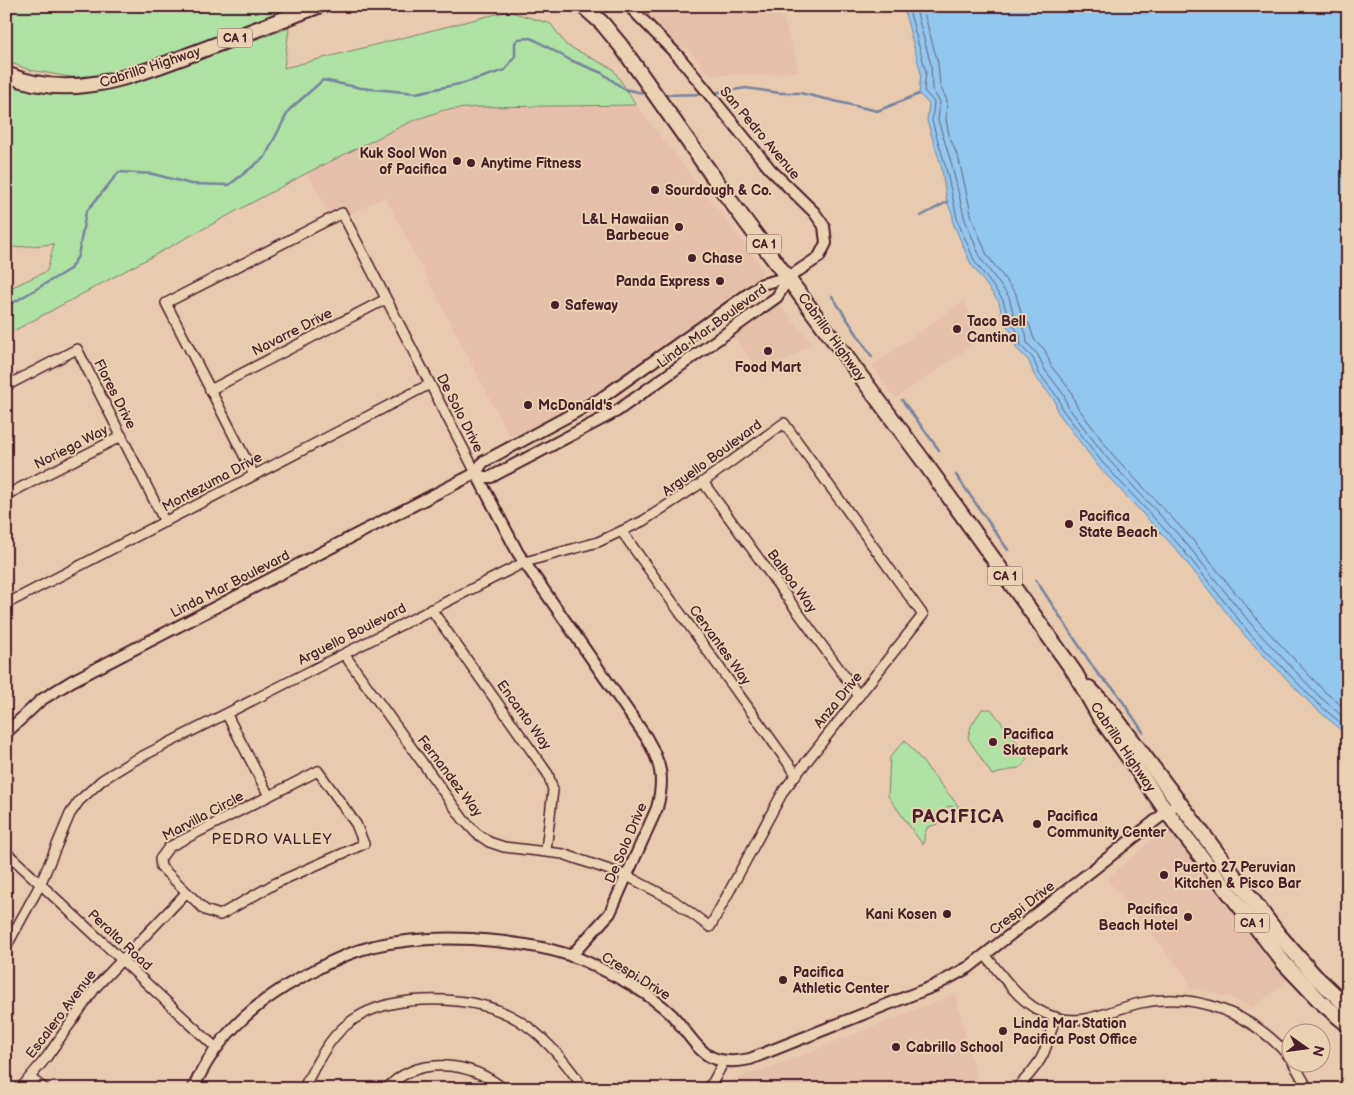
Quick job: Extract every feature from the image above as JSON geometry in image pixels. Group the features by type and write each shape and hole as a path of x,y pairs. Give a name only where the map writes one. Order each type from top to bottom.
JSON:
{"highway":[{"name":"Cabrillo Highway","path":"6,74 49,86 78,86 110,82 160,66 318,6"},
{"name":"Cabrillo Highway","path":"583,6 610,32 667,109 726,195 789,278 1075,673 1099,716 1167,812 1284,963 1321,1002 1348,1025"},
{"name":"Cabrillo Highway","path":"1075,673 1108,708 1290,948 1314,975 1348,1007"}],"street":[{"name":"San Pedro Avenue","path":"629,6 664,40 776,176 814,212 824,226 827,238 823,252 789,278"},
{"name":"De Solo Drive","path":"254,475 166,303 342,213 504,528 525,562 658,756 662,774 661,794 657,808 610,912 571,956"},
{"name":"Linda Mar Boulevard","path":"6,733 41,700 72,681 476,473 483,462 618,387 762,284 773,279 789,278"},
{"name":"Linda Mar Boulevard","path":"476,473 483,477 491,477 618,411 777,297 789,278"},
{"name":"Navarre Drive","path":"210,390 386,299"},
{"name":"Flores Drive","path":"6,386 77,349 166,522"},
{"name":"Montezuma Drive","path":"6,604 430,384"},
{"name":"Arguello Boulevard","path":"6,946 40,884 70,814 90,790 116,771 525,562 574,550 622,532 663,510 784,423"},
{"name":"Anza Drive","path":"627,876 673,900 710,927 771,811 796,774 923,615 784,423"},
{"name":"Noriega Way","path":"6,495 122,436"},
{"name":"Balboa Way","path":"703,482 859,696"},
{"name":"Cervantes Way","path":"622,532 796,774"},
{"name":"Encanto Way","path":"431,609 548,774 553,790 546,850"},
{"name":"Fernandez Way","path":"344,654 463,819 476,833 489,842 504,847 546,850 583,859 627,876"},
{"path":"227,714 269,796"},
{"name":"Marvilla Circle","path":"318,771 356,824 364,844 276,883 220,915 204,910 186,893 161,867 160,859 164,852 318,771"},
{"name":"Crespi Drive","path":"193,1089 215,1047 237,1022 277,991 323,966 373,947 430,940 485,940 538,947 571,956 598,968 647,996 672,1015 703,1051 724,1061 750,1059 927,988 960,972 985,955 1179,802"},
{"name":"Peralta Road","path":"6,852 215,1047"},
{"name":"Escalero Avenue","path":"20,1089 96,987 123,961 186,893"},
{"path":"985,955 1025,1001 1054,1017 1078,1021 1088,1020 1139,1003 1166,1000 1192,1001 1221,1009 1246,1020 1270,1038 1282,1051"},
{"path":"303,1089 333,1038 353,1019 364,1013 391,1004 445,1000 484,1005 520,1021 552,1046 584,1089"},
{"path":"1016,1089 1040,1063 1045,1054 1054,1017"},
{"path":"706,1089 713,1082 724,1061"},
{"path":"386,1089 399,1076 432,1065 468,1070 492,1080 504,1089"},
{"path":"1298,1072 1308,1089"},
{"path":"30,1078 45,1089"}],"shaded area":[{"path":"633,6 779,6 799,71 771,75 715,75 705,71 688,47 681,50"},
{"path":"636,105 757,259 762,272 759,282 584,405 527,435 509,435 385,197 348,215 342,207 330,213 307,173 412,121 444,110 478,107"},
{"path":"776,300 811,343 765,377 732,334"},
{"path":"964,301 982,338 895,399 872,366"},
{"name":"Pacifica Beach Hotel","path":"1163,830 1170,830 1175,833 1288,980 1253,1008 1232,998 1189,988 1188,979 1107,879"},
{"name":"Cabrillo School","path":"955,994 979,1089 732,1089 728,1081 772,1067"}],"green space":[{"path":"6,6 294,6 177,53 88,80 30,70 6,61"},
{"path":"508,11 551,24 566,45 613,69 636,105 478,107 444,110 412,121 307,173 6,335 6,290 47,271 54,244 6,248 6,77 19,85 79,93 176,67 289,28 284,68"},
{"name":"Pacifica Skatepark","path":"982,709 991,709 1025,753 1027,760 1021,767 992,775 968,738 971,726"},
{"path":"905,740 960,808 949,806 940,812 938,824 928,827 925,832 923,845 888,796 890,757"}],"water":[{"path":"903,6 1348,6 1348,736 1312,705 1246,637 1176,549 1098,466 1057,411 1055,401 1034,375 1029,361 1016,348 1015,337 1003,320 999,302 971,264 953,223 953,216 947,202 941,165 927,121 929,104 919,94 921,73"}],"waterway":[{"path":"6,307 70,269 78,256 86,212 119,172 153,174 191,184 229,185 265,157 289,110 323,80 361,88 416,93 464,83 505,70 515,56 515,43 518,39 530,38 570,60 602,73 624,89 648,94"},
{"path":"713,93 746,88 780,93 800,93 877,111 919,94"},
{"path":"663,95 705,94"},
{"path":"921,216 947,202"},
{"path":"832,296 872,357"},
{"path":"902,400 939,450"},
{"path":"956,475 1008,550"},
{"path":"1036,580 1097,673 1115,690 1143,732"}],"place":[{"name":"Kuk Sool Won of Pacifica","path":"457,161"},
{"name":"Anytime Fitness","path":"471,163"},
{"name":"Sourdough & Co.","path":"655,190"},
{"name":"L&L Hawaiian Barbecue","path":"679,227"},
{"name":"Chase","path":"692,258"},
{"name":"Panda Express","path":"720,281"},
{"name":"Safeway","path":"555,305"},
{"name":"Taco Bell Cantina","path":"957,329"},
{"name":"Food Mart","path":"768,351"},
{"name":"McDonald's","path":"528,405"},
{"name":"Pacifica State Beach","path":"1069,524"},
{"name":"Pacifica Skatepark","path":"993,742"},
{"name":"Pacifica Community Center","path":"1037,824"},
{"name":"Puerto 27 Peruvian Kitchen & Pisco Bar","path":"1164,875"},
{"name":"Kani Kosen","path":"947,914"},
{"name":"Pacifica Beach Hotel","path":"1188,917"},
{"name":"Pacifica Athletic Center","path":"783,980"},
{"name":"Linda Mar Station Pacifica Post Office","path":"1003,1031"},
{"name":"Cabrillo School","path":"896,1047"}],"district":[{"name":"PACIFICA","path":"958,817"},
{"name":"PEDRO VALLEY","path":"272,839"}]}
